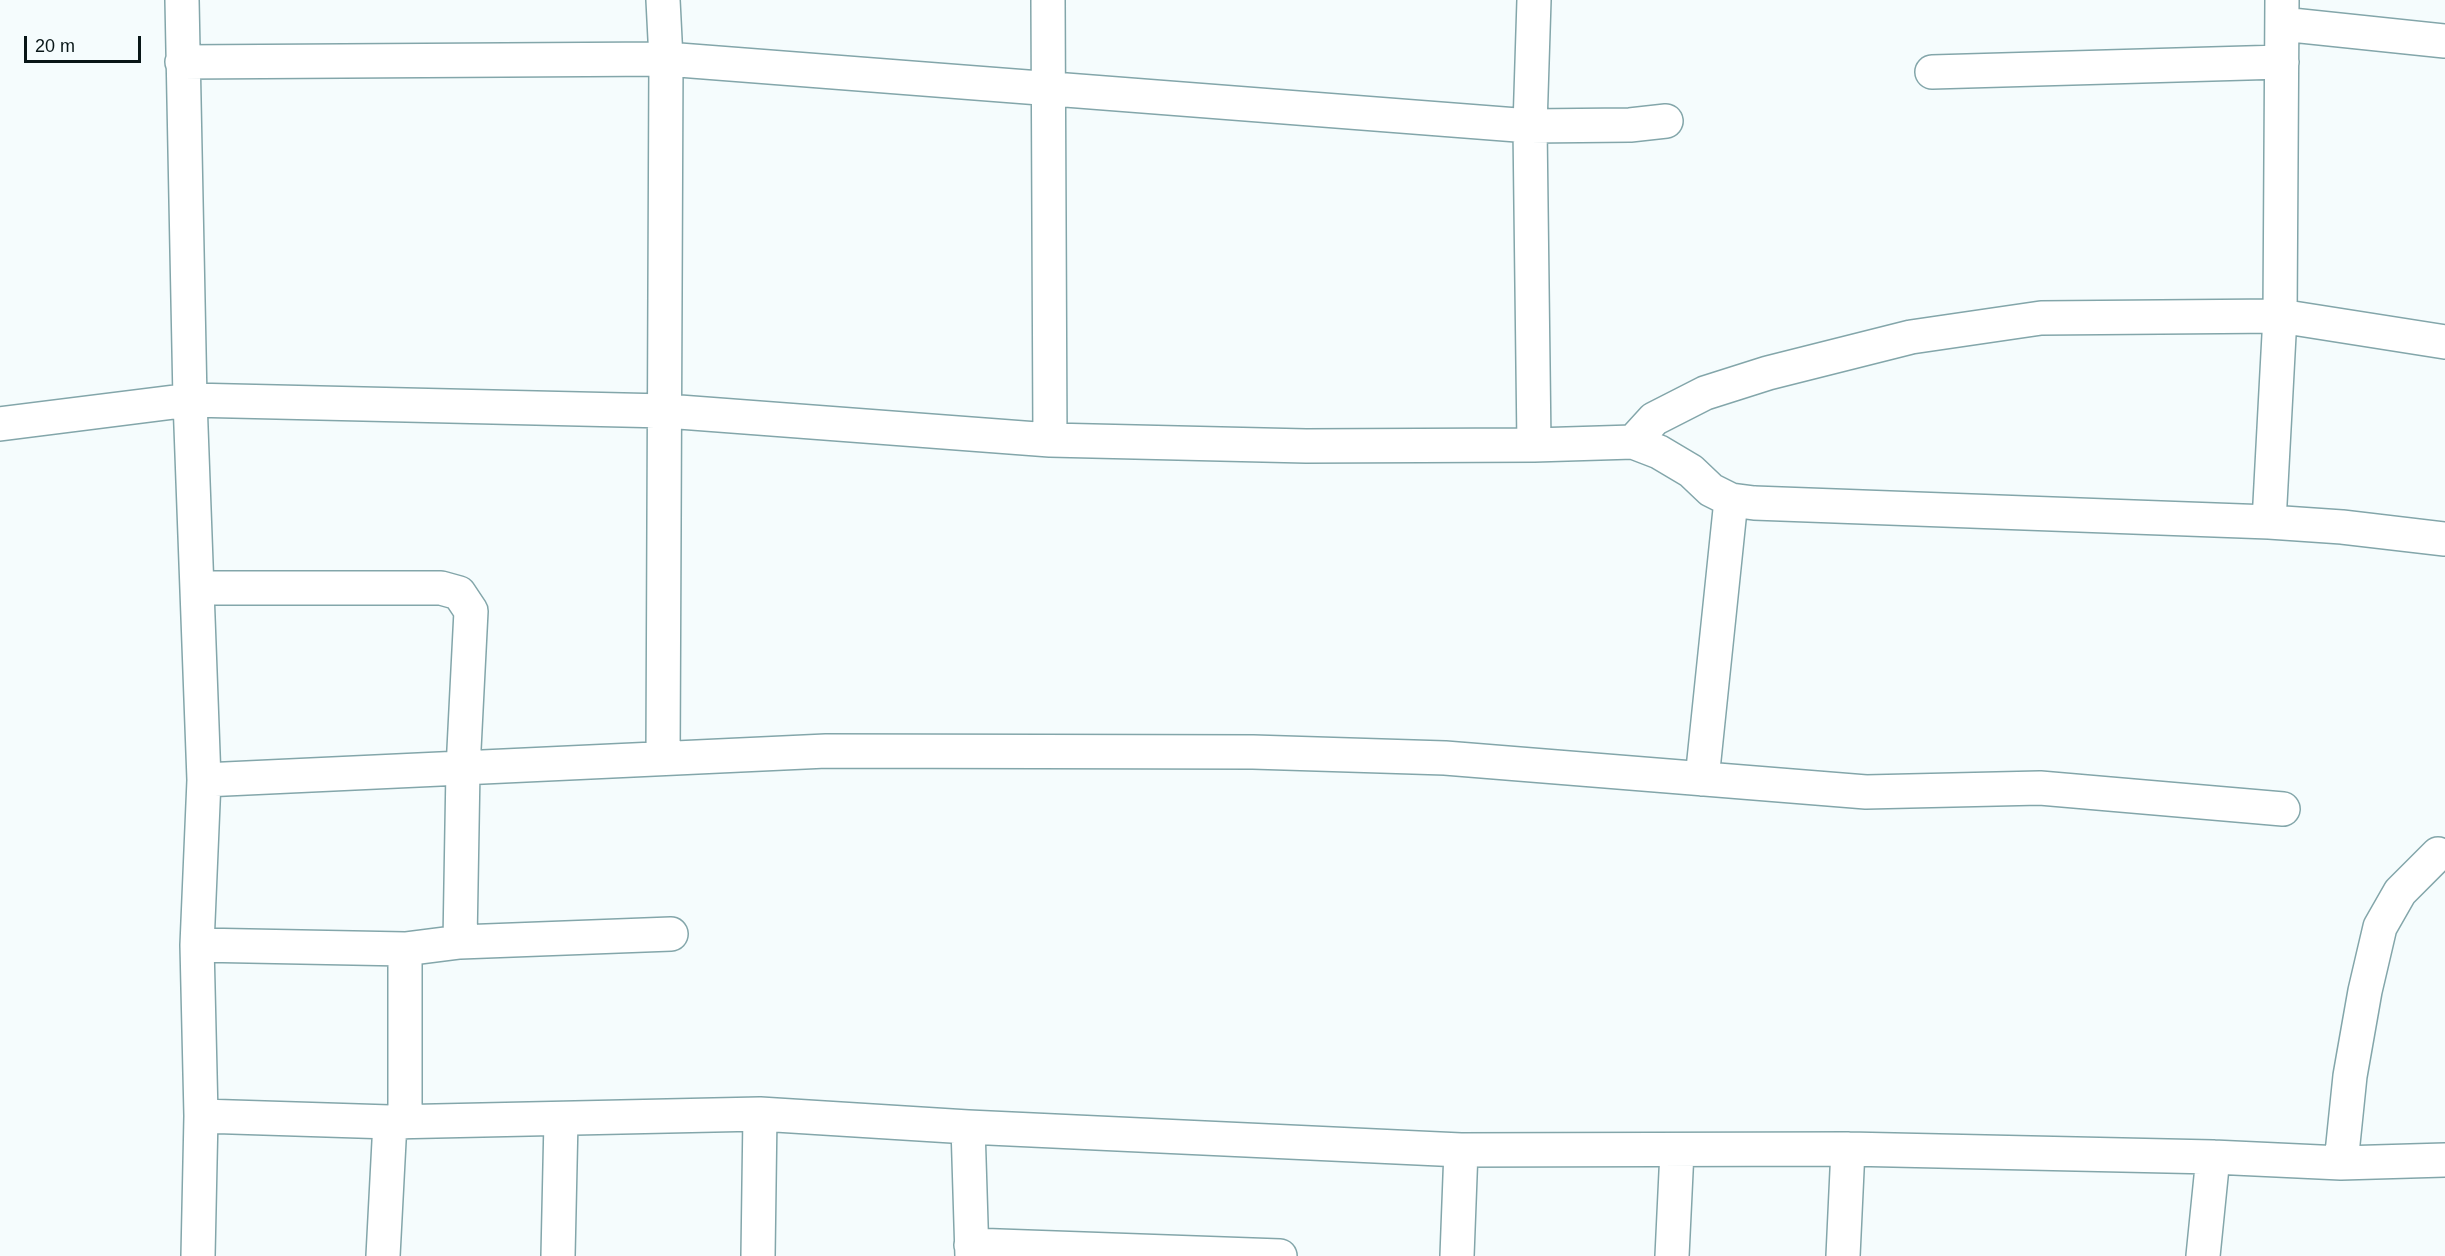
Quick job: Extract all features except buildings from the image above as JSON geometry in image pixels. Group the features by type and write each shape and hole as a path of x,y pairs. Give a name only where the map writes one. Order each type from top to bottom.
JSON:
{"street":[{"path":"182,0 190,400 204,780 196,945 201,1116 198,1256"},
{"path":"663,0 666,59 663,757"},
{"path":"1048,0 1050,440"},
{"path":"1534,0 1530,126 1534,445"},
{"path":"2269,522 2280,316 2282,12 2445,41"},
{"path":"182,62 666,59 1530,126 1630,125 1666,121"},
{"path":"1932,72 2282,62"},
{"path":"1633,442 1654,419 1705,393 1768,373 1911,337 2041,318 2280,316 2445,342"},
{"path":"0,424 190,400 666,411 1050,440 1306,447 1633,442 1659,452 1691,471 1711,490 1731,500 1754,503 2269,522 2342,527 2445,539"},
{"path":"1702,778 1731,500"},
{"path":"198,588 441,588 459,593 471,611 463,769 460,942"},
{"path":"204,780 826,751 1253,752 1445,758 1866,792 2040,788 2283,809"},
{"path":"2341,1162 2350,1076 2365,991 2380,927 2400,892 2438,854"},
{"path":"196,945 405,949 460,942 671,934"},
{"path":"383,1256 398,1122 405,949"},
{"path":"201,1116 398,1122 760,1114 968,1127 1461,1150 1848,1149 2341,1162 2445,1160"},
{"path":"758,1256 760,1114"},
{"path":"558,1256 561,1120"},
{"path":"968,1127 971,1250 1280,1256"},
{"path":"1843,1256 1848,1149"},
{"path":"1457,1256 1461,1150"},
{"path":"1672,1256 1677,1150"},
{"path":"2203,1256 2213,1157"}]}
